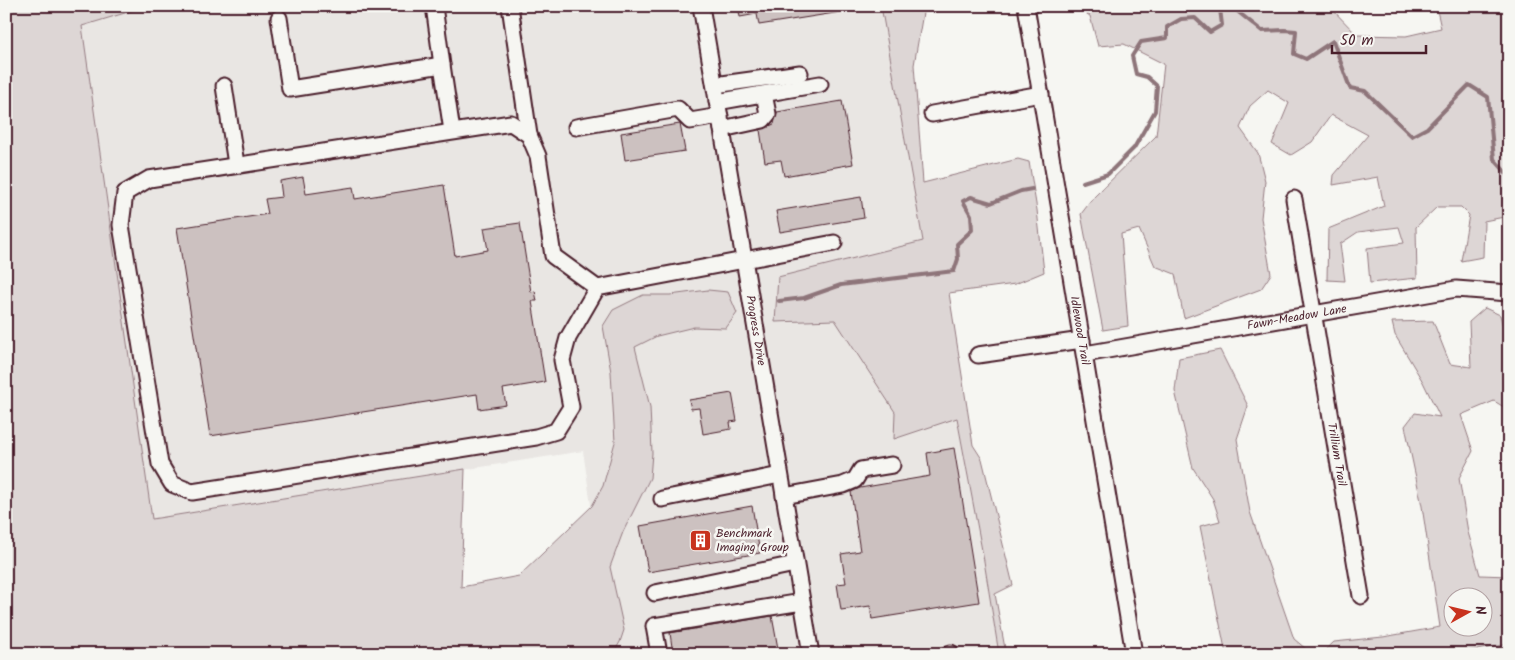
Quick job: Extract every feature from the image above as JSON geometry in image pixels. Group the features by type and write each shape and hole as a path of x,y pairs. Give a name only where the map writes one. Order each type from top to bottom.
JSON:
{"street":[{"path":"434,6 452,131"},
{"path":"510,6 529,135 538,156 553,256 597,288 834,243"},
{"name":"Progress Drive","path":"701,6 811,654"},
{"name":"Idlewood Trail","path":"1026,6 1134,654"},
{"path":"279,18 290,89 442,65"},
{"path":"715,85 800,73"},
{"path":"720,116 759,95 820,84"},
{"path":"224,86 236,164"},
{"path":"932,114 1040,94"},
{"path":"576,127 678,109 690,121 720,116 763,120 768,114 765,99 759,95"},
{"path":"529,135 511,123 452,131 149,179 125,193 121,225 160,464 172,484 192,492 536,437 556,431 571,407 562,360 568,338 597,288"},
{"name":"Trillium Trail","path":"1294,199 1361,596"},
{"name":"Fawn-Meadow Lane","path":"978,355 1084,347 1314,313 1456,288 1509,293"},
{"path":"784,496 843,485 855,480 861,470 892,465"},
{"path":"662,499 780,475"},
{"path":"655,593 796,564"},
{"path":"659,654 654,626 802,602"}],"shaded area":[{"path":"6,6 148,6 82,26 152,519 465,469 461,587 519,576 592,506 603,486 615,442 611,372 603,326 613,310 643,295 670,295 708,290 728,292 737,313 726,328 694,327 657,336 635,347 650,407 652,453 650,478 623,532 610,567 624,630 613,654 6,654"},
{"path":"148,6 882,6 923,241 984,561 999,654 613,654 583,451 151,519 82,26"},
{"path":"881,6 924,7 914,65 923,183 1018,159 1029,162 1044,272 1015,284 949,293 973,445 982,459 1013,585 995,594 1006,654 999,654 984,561 957,418 894,439 895,412 835,320 775,322 778,277 923,241"},
{"path":"1075,6 1329,6 1357,35 1406,36 1441,28 1436,6 1509,6 1509,216 1484,221 1483,257 1461,261 1469,215 1461,207 1437,207 1416,227 1417,278 1370,283 1367,248 1404,243 1399,227 1358,232 1340,244 1345,281 1327,280 1328,229 1384,206 1378,177 1333,185 1334,175 1368,135 1331,115 1312,142 1291,155 1272,144 1289,103 1268,90 1250,106 1240,128 1258,153 1265,181 1261,218 1271,274 1261,289 1184,318 1175,274 1155,266 1139,229 1121,234 1128,326 1103,330 1081,214 1094,197 1156,136 1164,64 1124,44 1098,46 1090,16"},
{"path":"1485,308 1500,315 1509,351 1509,410 1494,401 1461,415 1473,451 1459,478 1468,532 1480,575 1509,576 1509,644 1455,654 1321,654 1334,642 1383,637 1440,627 1422,506 1405,426 1415,413 1440,417 1423,382 1395,335 1392,322 1433,321 1450,364 1471,367 1469,322"},
{"path":"1220,350 1248,406 1237,439 1250,512 1294,639 1312,654 1226,654 1200,526 1220,521 1213,499 1193,468 1175,391 1179,358"}],"building":[{"path":"738,6 840,6 841,12 759,25 757,14 740,17"},
{"path":"842,101 853,164 784,176 781,160 765,162 760,130 774,124 777,112"},
{"path":"680,124 685,151 625,160 621,133"},
{"path":"303,177 306,194 353,187 355,199 444,185 455,256 488,250 484,228 520,223 531,292 535,291 537,301 532,301 545,382 503,389 506,405 479,409 477,394 210,436 177,228 268,214 265,199 282,197 280,181"},
{"path":"861,197 864,218 780,232 776,211"},
{"path":"732,393 737,421 730,422 731,429 703,434 699,408 691,409 689,400"},
{"path":"954,448 979,602 872,619 870,606 841,610 837,584 846,583 841,554 860,551 851,492 860,488 930,476 927,453"},
{"name":"Benchmark Imaging Group","path":"752,506 760,553 648,572 640,526"},
{"path":"772,616 779,654 673,654 670,633"}],"waterway":[{"path":"1083,182 1108,174 1134,148 1155,111 1157,86 1147,77 1136,74 1132,56 1141,42 1167,38 1167,27 1181,19 1195,18 1210,32 1222,25 1220,9 1232,7 1262,31 1296,31 1294,54 1306,59 1333,41 1350,88 1365,91 1412,136 1427,128 1469,85 1488,97 1494,159 1509,176"},
{"path":"779,301 804,298 841,285 954,271 958,259 957,244 972,230 971,215 963,201 971,197 991,203 1021,191 1032,189"}],"place":[{"name":"Benchmark Imaging Group","path":"700,540"}]}
